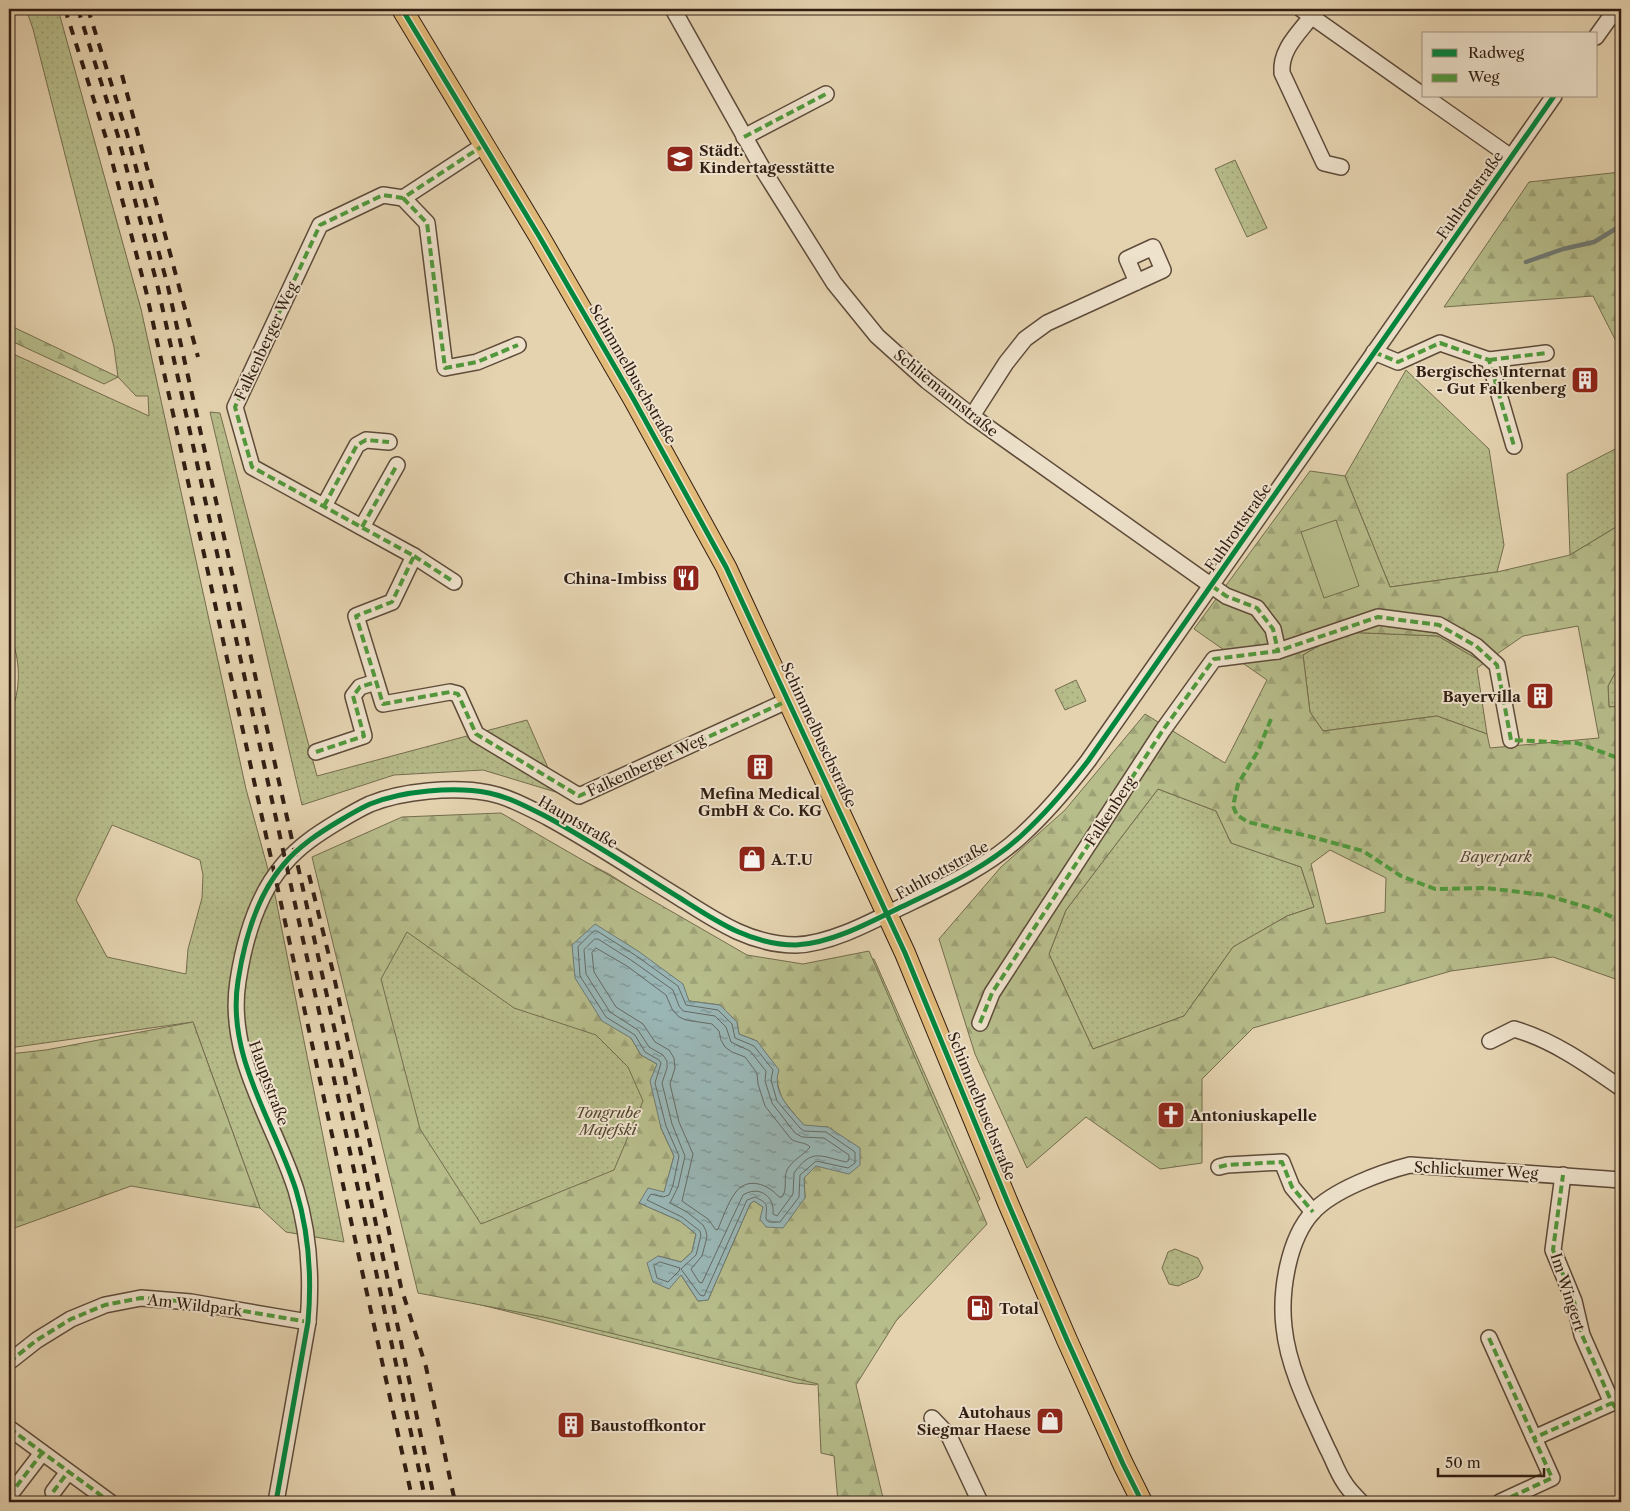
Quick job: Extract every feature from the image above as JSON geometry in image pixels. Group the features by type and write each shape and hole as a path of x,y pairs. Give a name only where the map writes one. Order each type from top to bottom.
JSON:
{"main road":[{"name":"Schimmelbuschstraße","path":"405,10 634,400 726,567 917,979 1008,1203 1067,1340 1142,1502"}],"street":[{"name":"Schliemannstraße","path":"673,9 744,137 834,283 877,336 923,377 972,416 1212,586"},
{"path":"1598,34 1616,9"},
{"path":"1341,166 1324,163 1282,73 1281,64 1284,52 1306,13 1422,95"},
{"path":"744,137 826,94"},
{"path":"1427,98 1511,157"},
{"name":"Fuhlrottstraße","path":"888,914 970,872 1021,836 1062,793 1088,762 1553,98"},
{"path":"484,145 403,198 427,223 445,368 477,362 518,345"},
{"name":"Falkenberger Weg","path":"403,198 384,195 320,226 235,407 252,467 414,556 454,582"},
{"path":"972,416 1006,363 1025,339 1047,323 1137,282"},
{"path":"1374,352 1398,362 1440,343 1489,360 1546,353"},
{"path":"1489,360 1514,446"},
{"path":"324,506 357,445 366,440 389,442"},
{"path":"362,527 396,465"},
{"name":"Falkenberger Weg","path":"414,556 392,602 356,616 383,704 450,692 458,694 476,734 579,796 789,700"},
{"path":"1212,586 1226,596 1257,608 1273,629 1278,651"},
{"name":"Falkenberg","path":"980,1023 992,993 1163,730 1214,659 1278,651 1378,617 1439,624 1476,646 1497,664 1511,740"},
{"path":"316,752 364,736 353,696 360,687 376,682"},
{"name":"Hauptstraße","path":"276,1502 308,1322 311,1294 309,1251 295,1187 248,1072 238,1035 236,998 239,975 251,927 265,893 281,866 294,853 318,834 369,805 389,798 443,791 489,793 525,806 573,831 727,927 765,943 798,945 817,941 836,936 888,914"},
{"path":"1490,1041 1514,1029 1529,1034 1578,1059 1621,1088"},
{"path":"1218,1167 1282,1162 1292,1187 1313,1212"},
{"name":"Schlickumer Weg","path":"1361,1502 1344,1482 1310,1413 1294,1370 1284,1328 1284,1289 1287,1263 1304,1225 1313,1212 1335,1195 1392,1169 1410,1165 1621,1180"},
{"name":"Im Wingert","path":"1534,1438 1617,1409 1582,1335 1574,1301 1553,1250 1563,1175"},
{"name":"Am Wildpark","path":"9,1362 37,1340 70,1319 105,1305 141,1298 191,1302 308,1322"},
{"path":"1489,1338 1552,1478 1500,1502"},
{"path":"932,1418 949,1436 980,1502"},
{"path":"9,1428 110,1502"},
{"path":"9,1496 42,1453"},
{"path":"53,1492 68,1472"}],"green space":[{"path":"26,9 58,9 141,309 246,789 275,895 344,1242 286,1232 260,1208 193,1022 9,1048 9,718 18,685 18,664 9,631 9,352 149,416 148,396 136,396 118,377 114,347 33,29","holes":["112,825 200,860 203,875 202,898 188,949 186,974 107,957 76,900"]},
{"path":"1235,160 1267,228 1247,237 1215,169"},
{"path":"1621,172 1621,351 1593,296 1444,307 1529,182"},
{"path":"9,325 118,377 104,384 9,340"},
{"path":"1406,370 1489,449 1504,545 1497,572 1390,587 1345,476"},
{"path":"210,412 220,413 317,776 527,720 559,793 483,770 394,775 302,805"},
{"path":"1621,446 1621,524 1570,555 1567,474"},
{"name":"Bayerpark","path":"1310,471 1345,476 1390,587 1497,572 1570,555 1621,524 1621,662 1608,686 1609,707 1621,706 1621,981 1553,957 1451,971 1253,1028 1202,1079 1202,1163 1160,1169 1086,1117 1027,1168 975,1054 939,939 1001,867 1065,810 1145,714 1225,763 1267,680 1194,629","holes":["1578,626 1599,738 1490,748 1487,734 1437,716 1323,731 1310,712 1303,655 1342,632 1438,636 1484,663 1523,636","1158,789 1216,811 1231,843 1301,867 1314,907 1287,916 1233,947 1184,1016 1093,1049 1049,954 1066,910","1330,850 1386,878 1385,912 1326,924 1311,864"]},
{"path":"1336,520 1359,586 1324,598 1301,532"},
{"path":"1342,632 1438,636 1484,663 1477,668 1487,734 1437,716 1323,731 1310,712 1303,655"},
{"path":"1621,662 1621,706 1609,707 1608,686"},
{"path":"1076,680 1086,701 1065,710 1055,690"},
{"path":"1158,789 1216,811 1231,843 1301,867 1314,907 1287,916 1233,947 1184,1016 1093,1049 1049,954 1066,910"},
{"name":"Tongrube Majefski","path":"501,813 747,955 803,964 869,951 987,1224 896,1321 856,1385 884,1502 838,1502 834,1456 821,1453 818,1384 549,1318 418,1293 312,857 402,817","holes":["407,932 514,1008 596,1035 628,1067 643,1101 614,1170 481,1224 420,1129 381,979","689,1001 720,1005 737,1022 739,1034 757,1041 776,1079 782,1099 804,1126 828,1127 816,1166 804,1178 805,1198 763,1207 754,1201 750,1204 708,1300 698,1301 681,1275 658,1256 681,1262 692,1252 696,1234 680,1221 639,1203 664,1193 674,1156 661,1128 657,1064 641,1055 631,1038"]},
{"name":"Tongrube Majefski","path":"517,827 609,874 730,951 752,961 798,969 856,957 874,959 980,1199 816,1385 796,1383 425,1291 386,1093 367,843"},
{"path":"193,1022 260,1208 131,1186 9,1230 9,1054 46,1050"},
{"path":"1175,1249 1198,1258 1203,1268 1198,1277 1178,1286 1169,1284 1162,1268 1168,1252"}],"water":[{"path":"595,924 638,951 683,984 689,1001 720,1005 737,1022 739,1034 757,1041 779,1070 777,1078 780,1093 788,1107 804,1125 828,1127 860,1148 860,1165 849,1174 816,1166 804,1178 805,1198 783,1228 766,1227 760,1219 763,1207 754,1201 750,1204 708,1300 698,1301 681,1275 669,1289 653,1282 647,1263 658,1256 681,1262 692,1252 696,1234 680,1221 639,1203 648,1188 664,1192 674,1156 661,1128 650,1081 657,1064 641,1055 631,1038 602,1021 575,978 572,945"}],"waterway":[{"path":"1526,262 1563,249 1594,242 1617,228 1621,229"}],"railway":[{"path":"65,9 106,138 146,291 413,1502"},
{"path":"78,9 118,136 158,288 426,1502"},
{"path":"88,9 127,134 168,287 336,1036 435,1502"},
{"path":"122,75 198,357"},
{"path":"309,875 333,972 401,1287 426,1367 455,1502"}],"marked path":[{"path":"744,137 826,94"},
{"path":"484,145 403,198 383,195 320,225 235,407 252,467 414,556 392,602 356,616 383,704 450,692 458,694 476,734 579,796 789,700"},
{"path":"403,198 427,223 445,368 477,362 518,345"},
{"path":"1374,352 1398,362 1440,343 1489,360 1514,446"},
{"path":"1489,360 1546,353"},
{"path":"324,506 357,445 366,440 389,442"},
{"path":"362,527 397,465"},
{"path":"414,556 454,582"},
{"path":"1212,586 1226,596 1257,608 1273,629 1278,651"},
{"path":"980,1023 992,993 1163,730 1214,659 1278,651 1378,617 1439,625 1476,646 1497,665 1511,740 1577,743 1621,759"},
{"path":"316,752 364,736 353,696 360,687 376,682"},
{"path":"1271,719 1258,751 1238,784 1233,806 1237,815 1248,822 1363,851 1401,876 1435,889 1486,888 1545,895 1597,910 1621,921"},
{"path":"1219,1167 1282,1162 1292,1187 1313,1212"},
{"path":"1500,1502 1552,1478 1534,1438 1612,1403 1582,1335 1574,1301 1553,1250 1563,1175"},
{"path":"9,1362 37,1340 71,1319 105,1305 141,1298 191,1302 308,1322"},
{"path":"1489,1338 1534,1438"},
{"path":"1612,1403 1621,1415"},
{"path":"9,1428 110,1502"},
{"path":"9,1496 42,1453"},
{"path":"53,1492 68,1472"}],"cycle path":[{"path":"402,9 539,236 634,400 726,567 905,953 1008,1203 1067,1340 1142,1502"},
{"path":"276,1502 308,1322 310,1288 307,1239 296,1190 287,1164 254,1088 245,1062 239,1036 236,1009 238,981 253,920 266,890 290,857 310,840 370,804 397,796 428,791 460,790 489,793 519,803 547,817 707,915 735,930 764,941 796,945 823,941 850,931 933,892 980,867 1031,827 1088,761 1553,98"}],"place":[{"name":"Städt. Kindertagesstätte","path":"680,159"},
{"name":"Bergisches Internat - Gut Falkenberg","path":"1585,380"},
{"name":"China-Imbiss","path":"686,578"},
{"name":"Bayervilla","path":"1540,696"},
{"name":"Mefina Medical GmbH & Co. KG","path":"760,767"},
{"name":"A.T.U","path":"752,859"},
{"name":"Antoniuskapelle","path":"1171,1115"},
{"name":"Total","path":"980,1308"},
{"name":"Autohaus Siegmar Haese","path":"1050,1421"},
{"name":"Baustoffkontor","path":"571,1425"}]}
